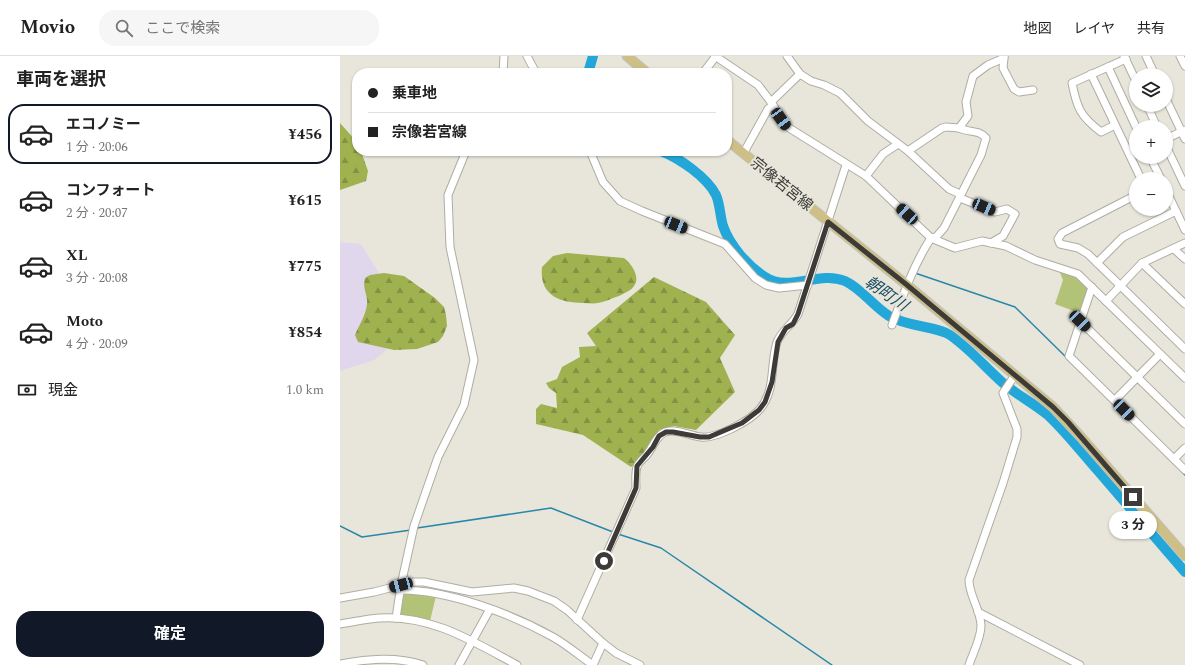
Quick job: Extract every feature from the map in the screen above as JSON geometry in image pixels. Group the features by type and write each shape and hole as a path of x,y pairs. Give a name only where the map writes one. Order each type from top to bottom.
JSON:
{"main road":[{"path":"627,56 641,68"},
{"name":"宗像若宮線","path":"732,144 907,285 1068,422 1185,556"}],"street":[{"path":"503,68 504,56"},
{"path":"527,56 533,68"},
{"path":"707,68 716,56 758,85 772,103 786,126 846,165 866,176 931,238 955,248 982,241 1006,246 1035,260 1078,274 1185,378"},
{"path":"787,56 800,74 811,82 824,85 840,93 868,121 885,132 908,151 949,190 995,212 1007,209 1015,214 1003,236 991,243"},
{"path":"1146,56 1151,68"},
{"path":"1004,57 1003,68 1014,89 1019,92 1033,90"},
{"path":"959,128 968,116 966,102 973,76 988,65 1004,57"},
{"path":"1116,125 1100,132 1086,120 1081,114 1076,103 1072,83 1125,58 1130,68"},
{"path":"1108,67 1133,120"},
{"path":"743,154 772,103 800,74"},
{"path":"1091,74 1138,172"},
{"path":"1173,112 1183,131 1185,139"},
{"path":"892,325 907,285 931,238 936,237 944,228 981,155 986,138 978,131 964,131 959,128 946,126 908,151"},
{"path":"1173,136 1183,131"},
{"path":"866,176 883,154 898,144"},
{"path":"396,618 414,526 438,457 464,405 474,360 450,247 448,195 464,156"},
{"path":"592,156 603,182 620,201 642,212 725,244 755,278 766,285 779,288 808,285"},
{"path":"1173,161 1185,186"},
{"path":"577,620 636,488 637,466 653,447 659,436 666,432 709,437 742,423 759,410 765,402 772,382 778,342 786,328 793,324 808,285 846,165"},
{"path":"1129,199 1062,233 1058,239 1060,244 1078,248 1097,263 1185,350"},
{"path":"1173,205 1185,230"},
{"path":"1097,263 1123,237 1176,211"},
{"path":"1106,301 1142,263 1185,243"},
{"path":"1174,249 1185,259"},
{"path":"1142,263 1185,304"},
{"path":"1092,287 1069,356 1185,470"},
{"path":"1080,321 1185,424"},
{"path":"1115,400 1160,354"},
{"path":"969,665 981,626 978,612 969,588 969,580 1004,483 1017,437 1017,429 1003,393 1014,375"},
{"path":"1174,459 1185,448"},
{"path":"340,598 424,582 480,592 514,588 528,591 554,601 567,610 616,653 640,665"},
{"path":"401,587 422,590 490,609 536,628 555,638 593,665 603,643"},
{"path":"459,665 490,609"},
{"path":"978,612 1080,665"},
{"path":"340,624 380,618 419,620 445,628 517,665"},
{"path":"340,664 363,663 383,659 403,660 423,665"}],"shaded area":[{"path":"340,242 361,244 392,294 400,339 374,360 340,371"}],"green space":[{"path":"340,123 352,136 352,156 363,156 368,171 366,181 340,190"},
{"path":"567,253 624,258 630,263 634,270 636,282 633,288 627,292 601,302 574,303 559,299 552,296 547,291 542,277 542,267 553,256"},
{"path":"1059,270 1079,279 1088,288 1079,313 1055,304 1063,280"},
{"path":"384,273 404,276 435,298 444,307 447,326 443,336 438,342 417,349 394,350 358,342 355,335 364,316 367,304 364,285 365,278 370,275"},
{"path":"654,277 706,302 735,335 720,358 735,392 696,430 674,426 659,430 650,451 631,467 583,435 536,424 536,409 541,404 557,408 556,393 549,388 546,383 557,379 562,367 580,357 579,347 596,346 587,333"},
{"path":"402,593 436,596 430,621 400,616 398,614"}],"waterway":[{"name":"朝町川","path":"589,68 593,56"},
{"name":"朝町川","path":"672,156 692,169 712,188 716,195 723,226 730,241 740,255 765,277 784,283 825,278 835,278 845,281 857,288 878,307 896,320 938,330 957,340 1003,383 1044,412 1056,423 1185,572"},
{"path":"915,273 1015,307 1067,358"},
{"path":"1182,472 1185,475"},
{"path":"417,528 551,508 613,532"},
{"path":"340,526 362,537 411,530"},
{"path":"618,534 661,548 832,665"}],"route":[{"path":"604,561 636,488 637,466 653,447 659,436 666,432 700,437 718,435 742,423 759,410 765,402 772,382 778,342 786,328 793,324 798,314 828,222 907,285 1053,407 1068,422 1133,497"}]}
